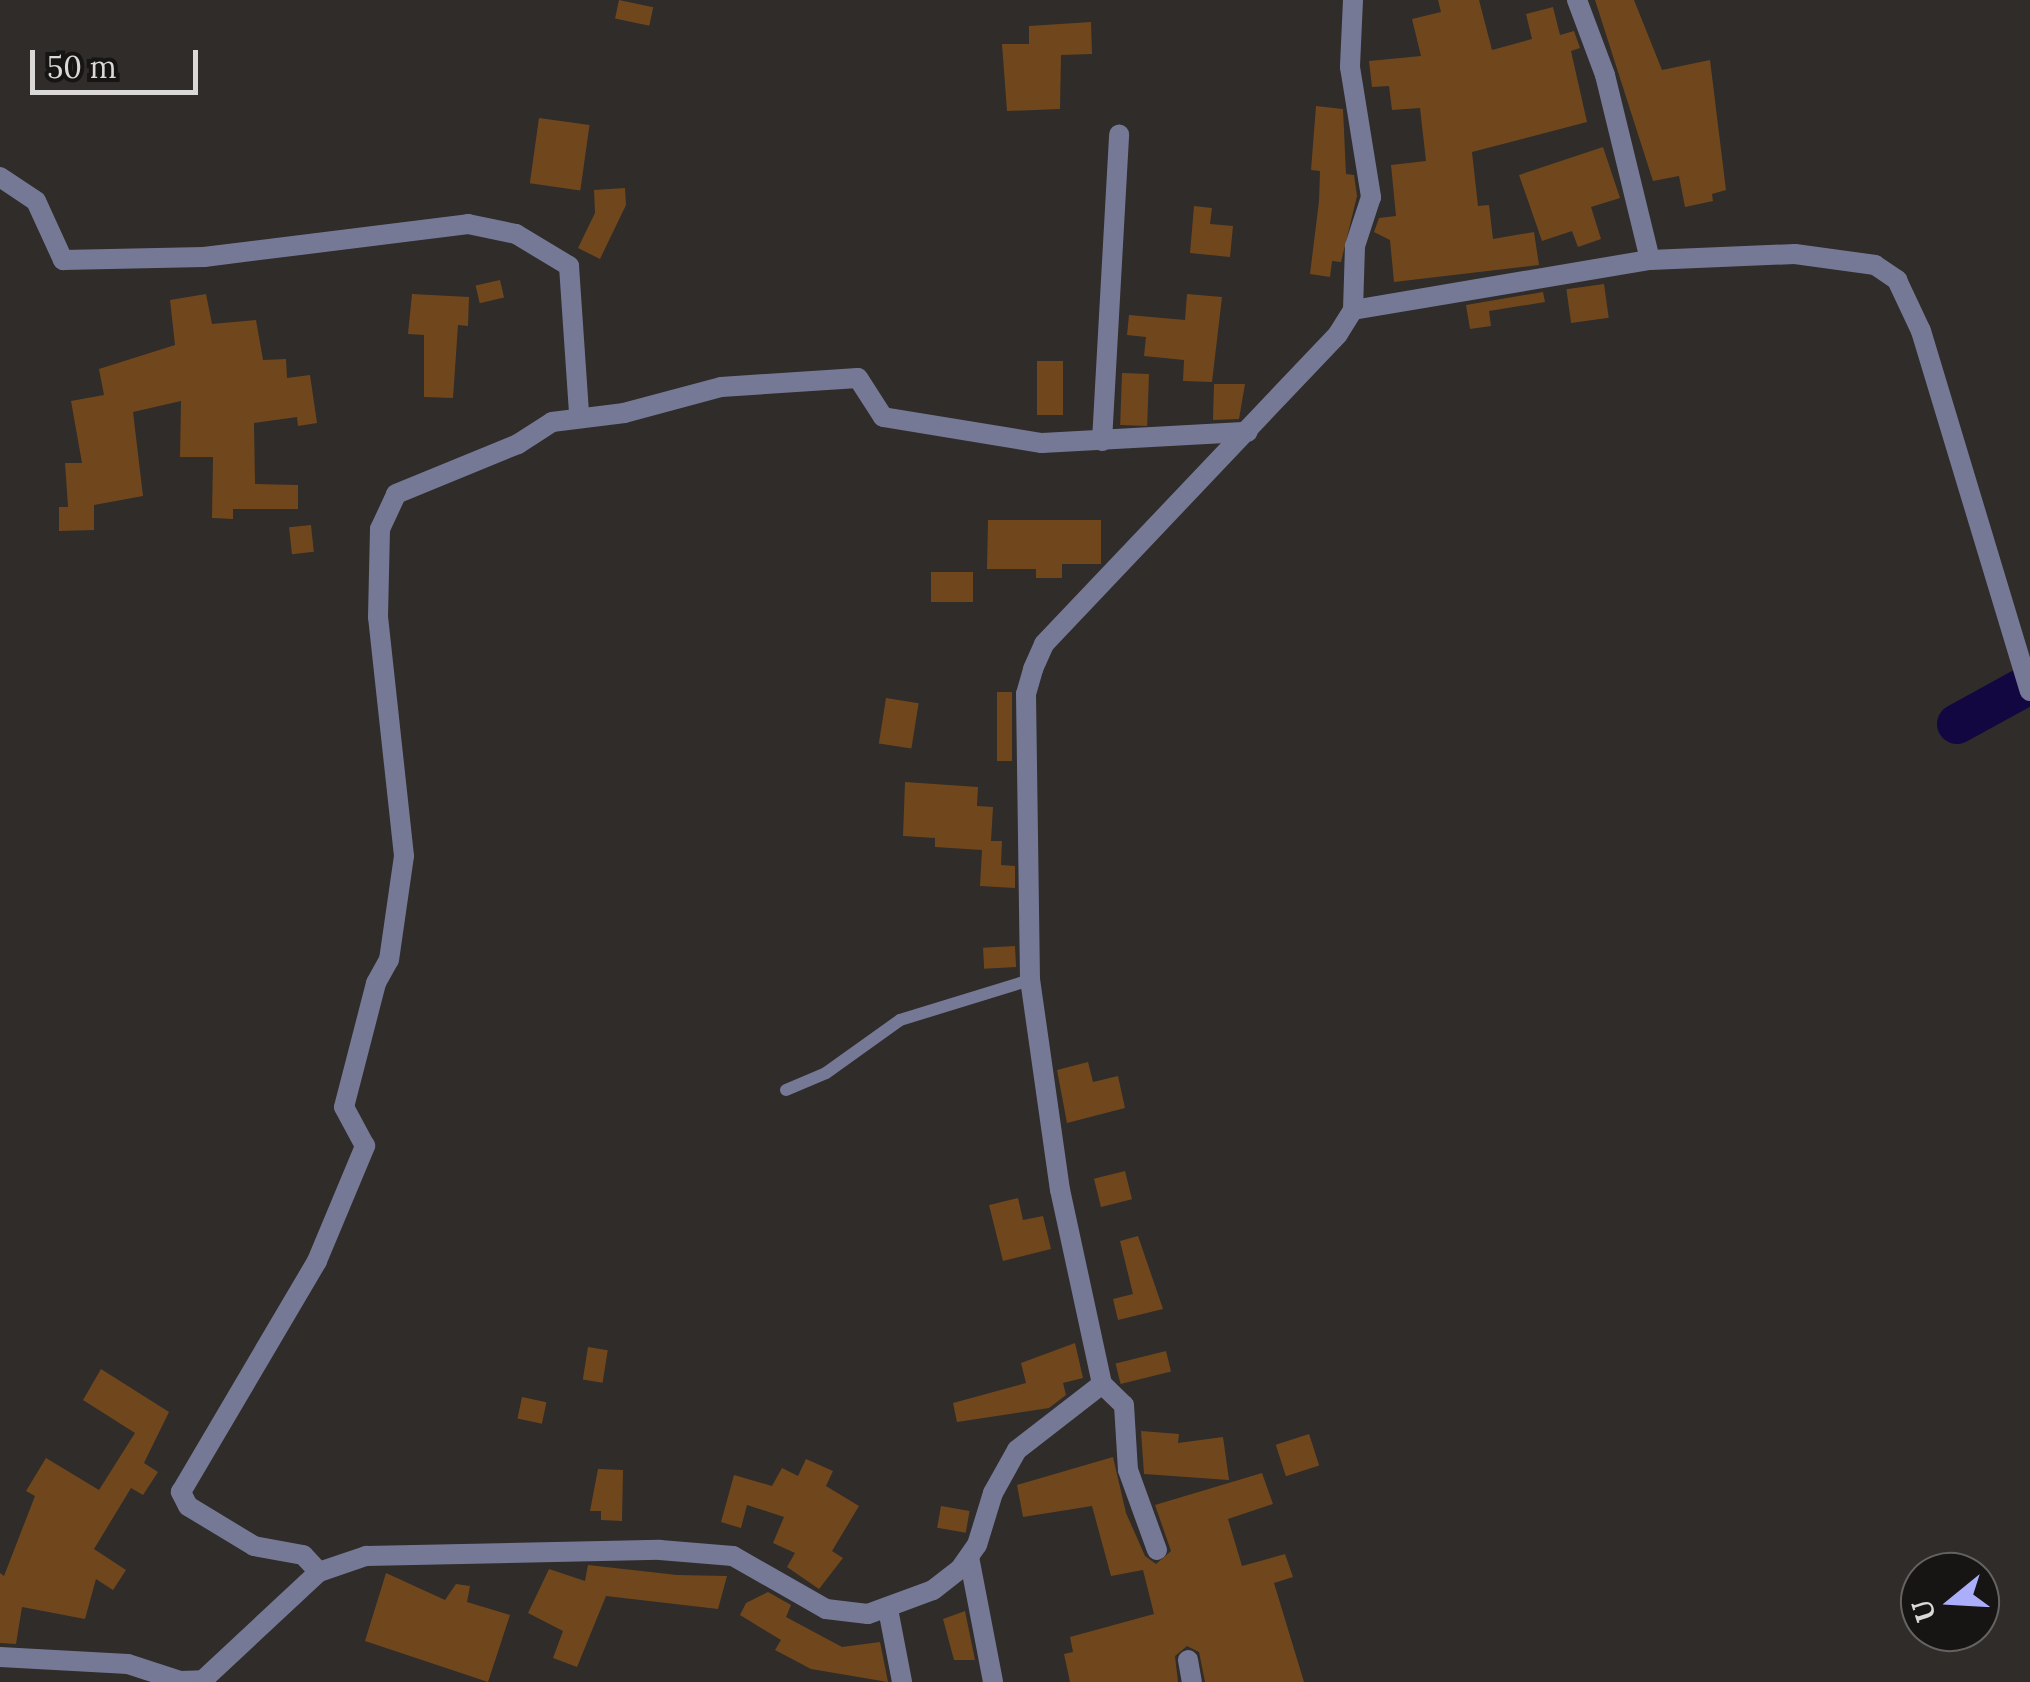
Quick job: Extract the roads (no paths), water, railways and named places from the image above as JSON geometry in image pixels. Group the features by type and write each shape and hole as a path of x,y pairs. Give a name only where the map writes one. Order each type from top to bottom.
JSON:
{"street":[{"path":"1353,0 1350,67 1371,191 1355,246 1354,310"},
{"path":"1577,0 1605,75 1650,260"},
{"path":"1102,441 1119,134"},
{"path":"0,177 36,200 63,260 204,257 468,224 516,234 569,266 579,414"},
{"path":"1158,1550 1128,1470 1125,1410 1102,1384 1060,1190 1030,980 1026,694 1044,644 1248,432 1354,310 1650,260 1831,257 1875,265 1897,280 1921,331 2030,691"},
{"path":"320,1572 303,1555 254,1546 181,1496 200,1453 317,1261 365,1146 344,1106 374,987 389,960 404,856 378,617 383,514 404,488 579,414 624,413 714,388 853,378 864,381 877,411 888,418 1026,442 1248,432"},
{"path":"0,1657 128,1664 180,1681 203,1680 320,1572 366,1556 660,1550 733,1556 826,1609 868,1614 934,1590 969,1557 1016,1450 1102,1384"},
{"path":"969,1557 993,1682"},
{"path":"888,1609 902,1682"},
{"path":"1188,1660 1192,1682"}],"lane":[{"path":"786,1090 826,1072 900,1020 1030,980"}],"waterway":[{"path":"1957,724 2030,684"}]}
